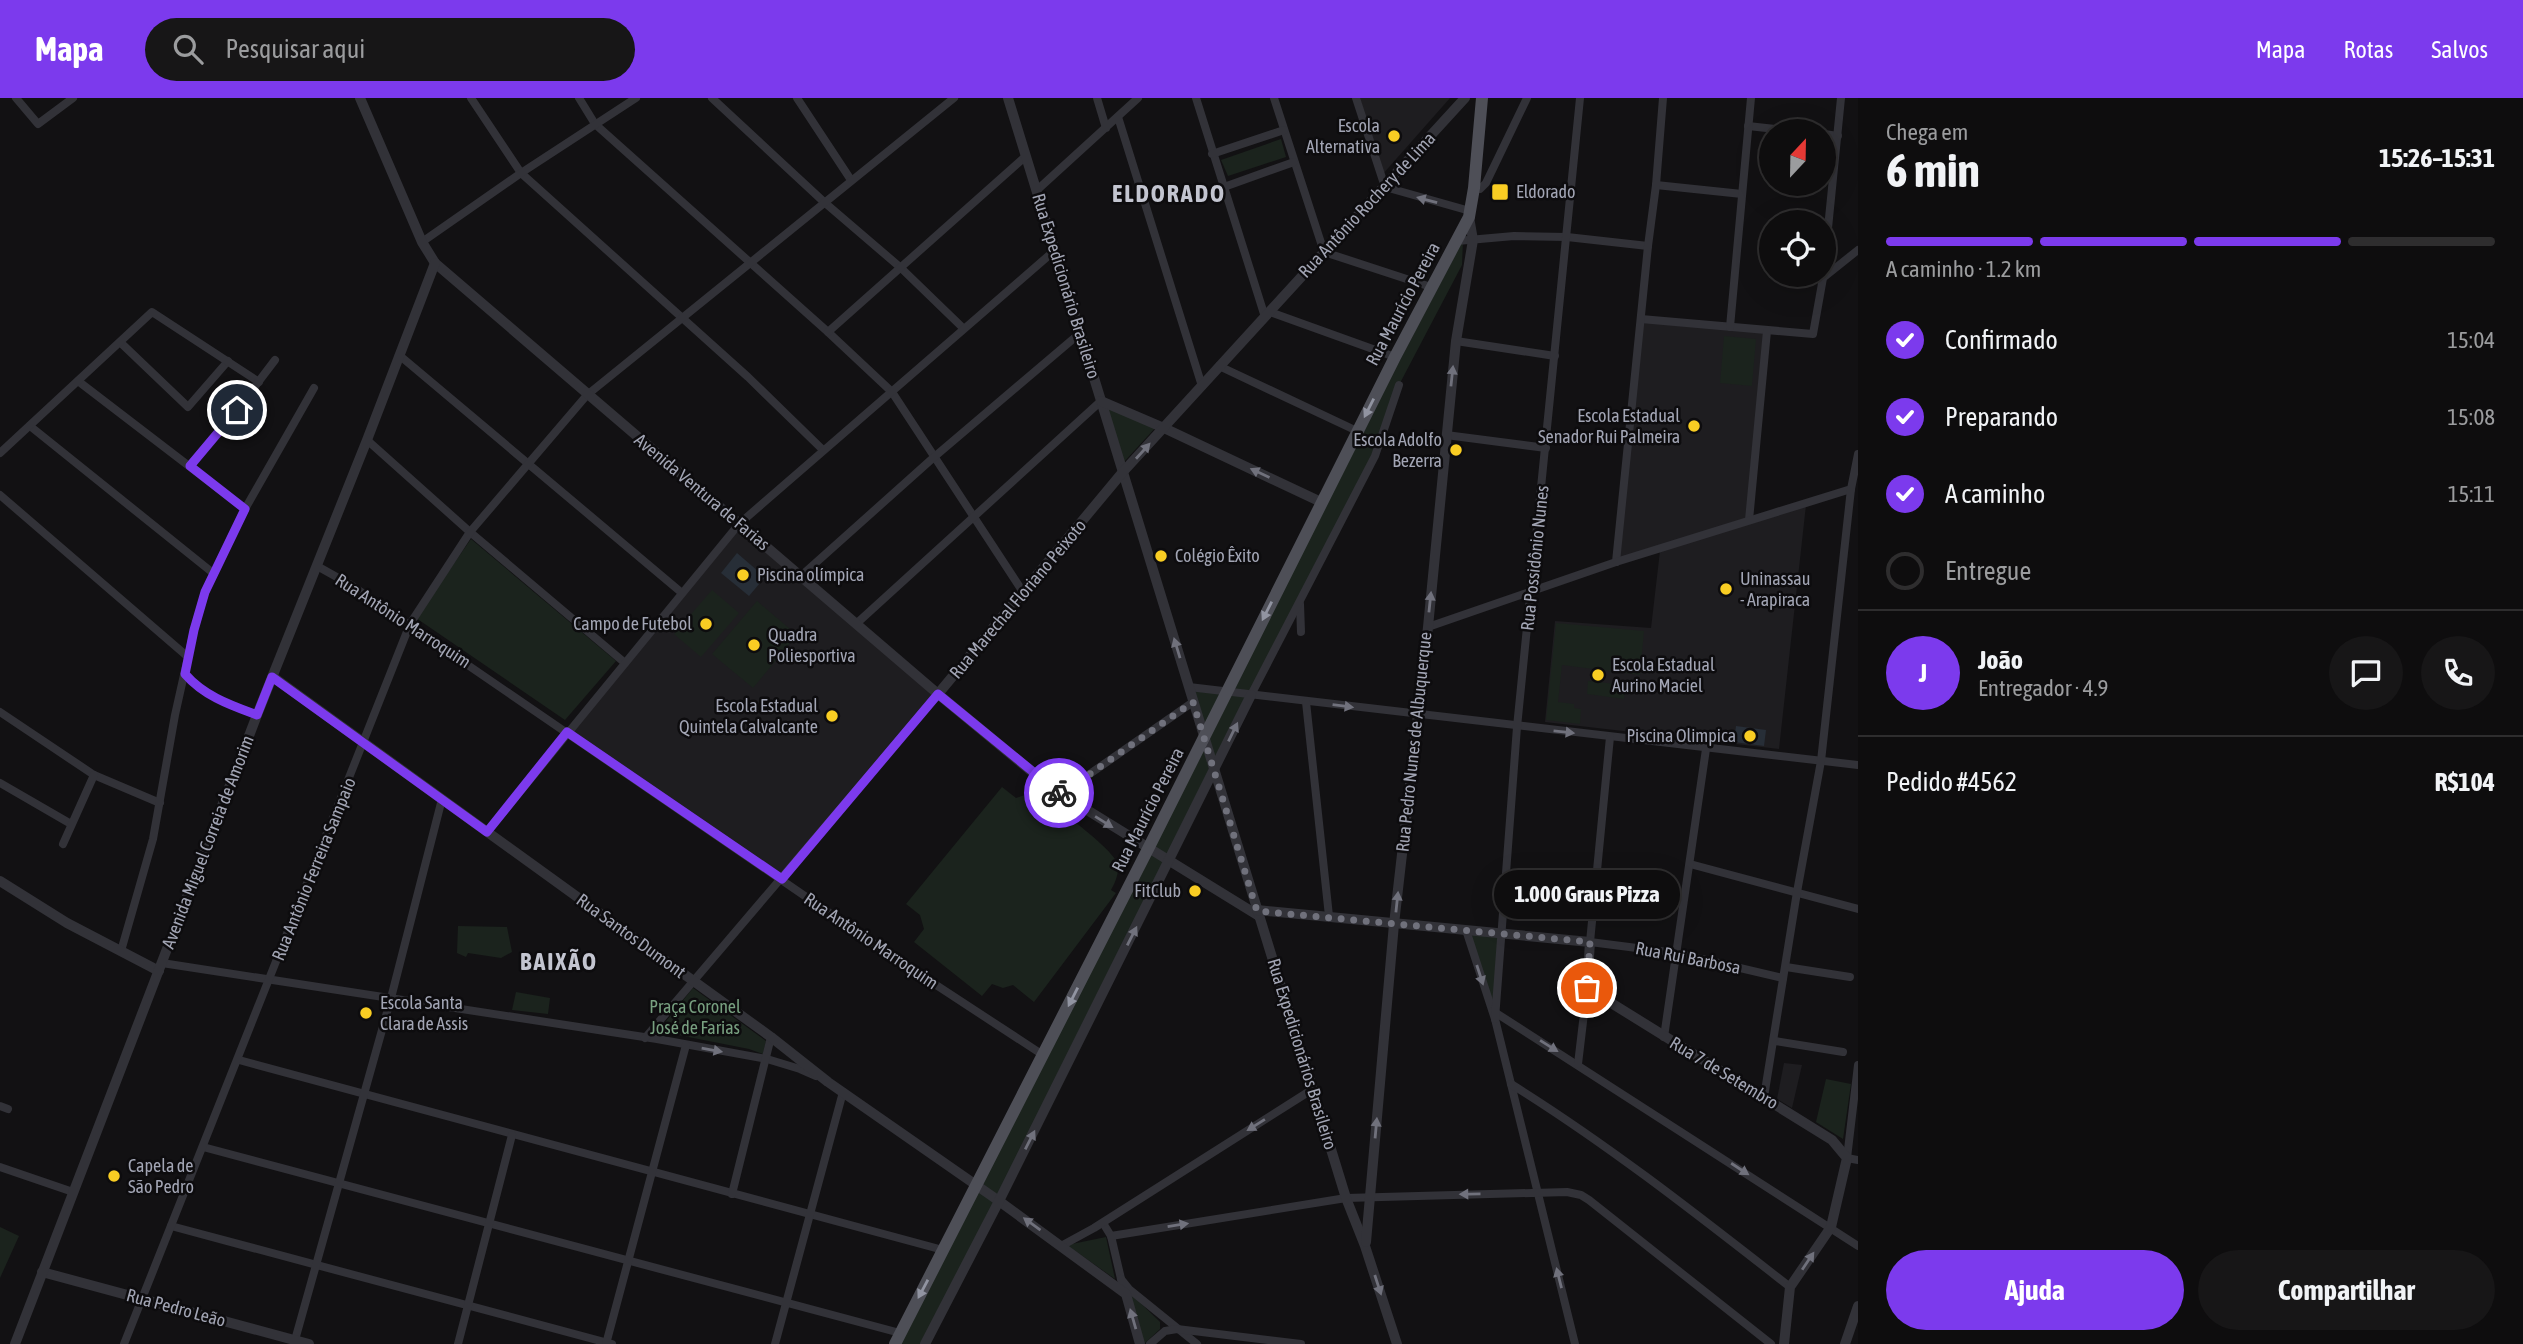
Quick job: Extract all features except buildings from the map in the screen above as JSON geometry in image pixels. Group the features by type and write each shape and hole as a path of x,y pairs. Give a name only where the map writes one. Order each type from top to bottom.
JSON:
{"main road":[{"name":"Rua Maurício Pereira","path":"897,1339 1044,1055 1357,431 1470,214 1482,98"}],"street":[{"path":"16,98 38,124 72,98"},
{"name":"Avenida Ventura de Farias","path":"360,98 422,242 435,263 938,694 1061,794 1258,913"},
{"path":"471,98 521,173 748,377 823,450"},
{"path":"579,98 595,124 892,392 1023,592"},
{"path":"422,242 636,98"},
{"path":"712,98 824,202 901,268 963,328"},
{"path":"797,98 851,180"},
{"name":"Rua Antônio Ferreira Sampaio","path":"124,1344 410,624 470,532 527,462 587,395 954,98"},
{"name":"Rua Expedicionário Brasileiro","path":"1008,98 1189,687"},
{"path":"1097,98 1107,128"},
{"path":"1037,191 1138,98"},
{"path":"1196,98 1212,155 1268,315 1395,357"},
{"path":"1274,98 1324,252 1431,287"},
{"path":"1356,98 1385,187 1470,214"},
{"name":"Rua Antônio Rochery de Lima","path":"1202,386 1465,98"},
{"path":"1474,188 1480,189 1486,183 1527,98"},
{"name":"Rua Possidônio Nunes","path":"1493,1013 1517,727 1580,98"},
{"path":"1616,562 1663,98"},
{"path":"1730,327 1751,98"},
{"path":"1830,210 1841,98"},
{"path":"1118,117 1202,386"},
{"path":"1748,127 1759,128"},
{"path":"1212,155 1284,130"},
{"path":"828,332 1026,156"},
{"path":"1224,187 1294,162"},
{"path":"1656,185 1742,194"},
{"name":"Rua Pedro Nunes de Albuquerque","path":"1365,1246 1394,924 1456,341 1473,240 1470,214"},
{"path":"1457,241 1514,236 1567,237 1648,246"},
{"path":"1836,268 1858,250"},
{"path":"487,832 739,524 1054,251"},
{"name":"Avenida Miguel Correia de Amorim","path":"15,1344 257,715 368,440 435,263"},
{"path":"1642,319 1813,334 1821,287"},
{"path":"0,453 152,312 259,382"},
{"path":"1749,520 1767,331"},
{"path":"801,576 933,457 1079,334"},
{"path":"1456,341 1555,356"},
{"path":"121,343 188,407 228,361"},
{"path":"399,355 682,593"},
{"path":"190,466 275,360"},
{"path":"1219,366 1357,431"},
{"path":"78,381 245,509"},
{"path":"925,1344 1251,695 1375,456 1399,385"},
{"name":"Rua Marechal Floriano Peixoto","path":"645,1038 782,879 1122,473 1202,386"},
{"path":"121,951 153,839 175,715 194,630 213,573 245,509 314,388"},
{"path":"856,624 1101,401 1321,502"},
{"path":"30,426 213,573"},
{"path":"1446,435 1546,448"},
{"path":"368,440 470,532 625,663"},
{"path":"1764,1097 1821,761 1851,489 1858,454"},
{"path":"1427,627 1616,562 1851,489"},
{"path":"0,495 188,657"},
{"name":"Rua Antônio Marroquim","path":"317,566 351,584 901,962 1044,1055"},
{"path":"1300,601 1301,632"},
{"path":"185,674 217,700 257,715"},
{"name":"Rua Santos Dumont","path":"272,677 771,1037 828,1082 999,1200 1126,1294"},
{"path":"1189,687 1418,716 1858,765"},
{"name":"Rua Expedicionários Brasileiro","path":"1189,687 1346,1198 1365,1246 1397,1344"},
{"path":"1061,794 1193,702"},
{"path":"1306,702 1329,916"},
{"path":"0,712 94,775 160,803"},
{"path":"1578,1064 1610,737"},
{"path":"1664,1037 1706,749"},
{"path":"63,844 94,775"},
{"path":"0,783 71,824"},
{"path":"295,1340 391,998 442,799"},
{"path":"1690,864 1858,909"},
{"path":"0,881 67,923 121,951 160,967 270,980 686,1045 767,1059 800,1069 828,1082"},
{"path":"1230,897 1243,896 1251,888"},
{"name":"Rua Rui Barbosa","path":"1258,913 1329,916 1590,942 1676,953 1783,978"},
{"path":"1466,930 1493,1013 1576,1344"},
{"path":"1786,967 1850,977"},
{"name":"Rua 7 de Setembro","path":"1587,988 1832,1140 1853,1159"},
{"path":"1493,1013 1578,1064 1858,1246"},
{"path":"732,1194 771,1037"},
{"path":"1775,1041 1843,1052"},
{"path":"171,1226 608,1343 686,1045"},
{"path":"239,1060 943,1250"},
{"path":"1784,1344 1790,1287 1831,1227 1853,1159 1858,1065"},
{"path":"1511,1084 1637,1168 1790,1287"},
{"path":"1061,1246 1103,1223 1314,1089"},
{"path":"775,1344 843,1092"},
{"path":"457,1344 512,1135"},
{"path":"203,1147 786,1302 897,1339"},
{"path":"0,1167 73,1192"},
{"path":"1111,1236 1346,1198 1567,1192 1589,1200 1771,1344"},
{"path":"1103,1223 1111,1236 1140,1344"},
{"name":"Rua Pedro Leão","path":"42,1272 309,1344"},
{"path":"1121,1279 1129,1290 1197,1344"},
{"path":"1845,1344 1858,1306"},
{"path":"1150,1344 1165,1331 1177,1329 1301,1344"}],"shaded area":[{"name":"Escola Alternativa","path":"1360,98 1450,98 1382,175"},
{"name":"Escola Estadual Senador Rui Palmeira","path":"1641,319 1767,331 1749,520 1616,562"},
{"name":"Uninassau - Arapiraca","path":"1806,505 1779,749 1545,722 1555,621 1651,628 1660,551"},
{"path":"739,524 938,694 782,879 567,732"},
{"name":"Piscina olímpica","path":"737,553 765,577 749,596 721,573"},
{"name":"Piscina Olimpica","path":"1736,726 1766,730 1764,746 1734,742"},
{"path":"1784,1063 1802,1065 1792,1108 1777,1099"}],"green space":[{"path":"1281,139 1286,157 1228,176 1221,160"},
{"path":"1463,240 1462,265 1399,385 1375,456 925,1344 895,1344 1204,737 1189,687 1226,692"},
{"path":"1724,336 1756,339 1752,386 1720,383"},
{"path":"1105,407 1156,427 1123,463"},
{"path":"471,539 616,661 565,720 416,618"},
{"name":"Campo de Futebol","path":"712,590 739,613 701,657 674,634"},
{"name":"Quadra Poliesportiva","path":"757,601 797,635 753,688 712,654"},
{"path":"1556,623 1644,631 1640,675 1562,665 1558,702 1574,704 1574,708 1581,709 1580,724 1546,720"},
{"path":"1588,681 1626,685 1624,699 1587,694"},
{"path":"1002,787 1016,798 1025,795 1031,788 1104,847 1118,866 1117,877 1111,890 1116,893 1034,1002 1013,985 1003,988 992,984 982,996 914,942 924,929 920,915 906,904"},
{"path":"458,926 507,927 512,952 501,958 468,953 466,957 457,953"},
{"path":"1466,930 1500,934 1495,1012"},
{"name":"Praça Coronel José de Farias","path":"693,988 766,1041 763,1054 658,1031"},
{"path":"516,992 550,998 548,1014 512,1010"},
{"path":"1826,1079 1851,1084 1843,1139 1816,1122"},
{"path":"0,1227 19,1236 0,1278"},
{"path":"1106,1237 1115,1279 1067,1245"},
{"path":"1125,1288 1160,1322 1160,1329 1144,1344"}],"way so far":[{"path":"1059,793 1193,702 1257,911 1590,942 1587,988"}],"place":[{"name":"Escola Alternativa","path":"1394,136"},
{"name":"Eldorado","path":"1500,192"},
{"name":"Escola Estadual Senador Rui Palmeira","path":"1694,426"},
{"name":"Escola Adolfo Bezerra","path":"1456,450"},
{"name":"Colégio Êxito","path":"1161,556"},
{"name":"Piscina olímpica","path":"743,575"},
{"name":"Uninassau - Arapiraca","path":"1726,589"},
{"name":"Campo de Futebol","path":"706,624"},
{"name":"Quadra Poliesportiva","path":"754,645"},
{"name":"Escola Estadual Aurino Maciel","path":"1598,675"},
{"name":"Escola Estadual Quintela Calvalcante","path":"832,716"},
{"name":"Piscina Olimpica","path":"1750,736"},
{"name":"FitClub","path":"1195,891"},
{"name":"1.000 Graus Pizza","path":"1587,988"},
{"name":"Escola Santa Clara de Assis","path":"366,1013"},
{"name":"Capela de São Pedro","path":"114,1176"}],"district":[{"name":"ELDORADO","path":"1169,194"},
{"name":"BAIXÃO","path":"559,962"}],"route":[{"path":"237,410 190,466 245,509 205,592 185,674 217,700 257,715 272,677 487,832 567,732 782,879 938,694 1059,793"}]}
